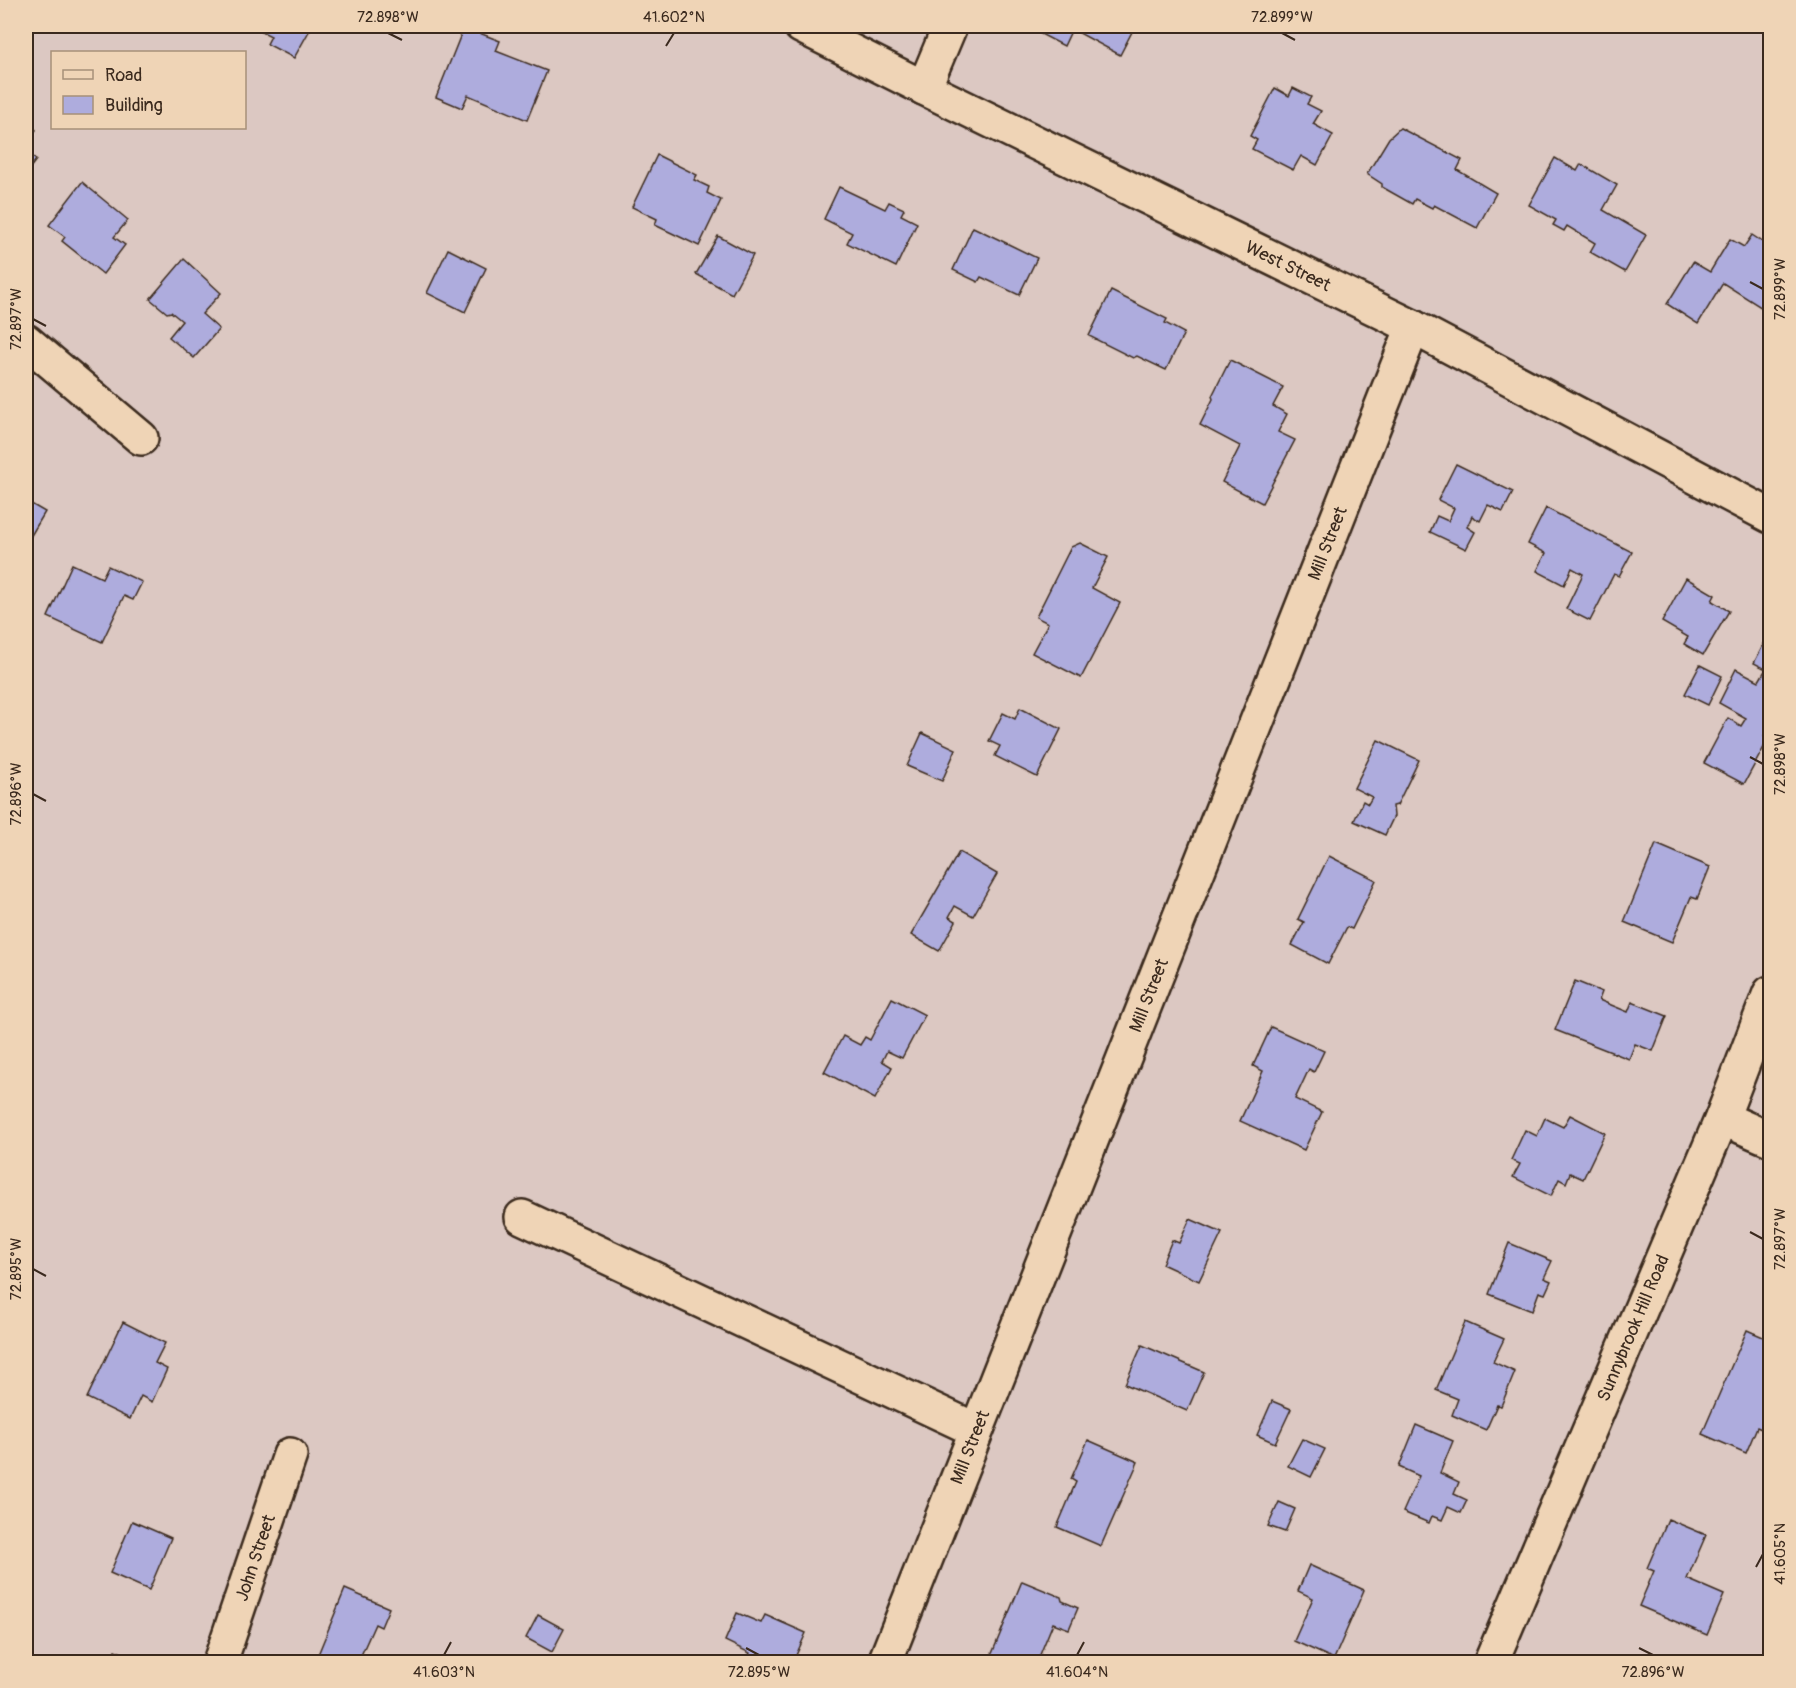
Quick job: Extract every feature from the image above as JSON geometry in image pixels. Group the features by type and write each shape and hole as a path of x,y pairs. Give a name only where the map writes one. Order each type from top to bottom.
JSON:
{"street":[{"name":"West Street","path":"801,26 1413,327 1770,516"},
{"path":"924,87 950,26"},
{"name":"Mill Street","path":"885,1662 1413,327"},
{"path":"26,341 141,438"},
{"name":"Sunnybrook Hill Road","path":"1491,1662 1722,1118 1770,993"},
{"path":"1722,1118 1770,1139"},
{"path":"522,1217 976,1430"},
{"name":"John Street","path":"220,1662 290,1455"}],"building":[{"path":"251,26 312,26 294,58 267,44 271,36"},
{"path":"1033,26 1135,26 1120,55 1072,29 1064,46 1031,29"},
{"path":"464,27 500,41 496,51 547,71 527,120 468,95 462,108 436,97"},
{"path":"1275,88 1289,96 1293,88 1311,97 1307,104 1321,111 1313,124 1333,135 1317,165 1301,156 1293,170 1252,149 1257,140 1250,136"},
{"path":"26,122 36,130 26,144"},
{"path":"1400,128 1462,160 1457,170 1496,193 1477,228 1434,205 1432,208 1415,199 1412,204 1382,187 1382,184 1367,174 1389,138"},
{"path":"26,151 36,160 26,173"},
{"path":"657,155 697,175 694,180 709,187 707,193 721,200 699,246 655,225 657,219 632,207"},
{"path":"1555,158 1577,171 1581,164 1617,185 1603,210 1646,235 1625,272 1590,252 1595,243 1567,226 1564,231 1553,225 1556,220 1529,205"},
{"path":"82,182 128,220 114,237 125,245 103,274 62,241 65,237 49,225"},
{"path":"839,187 885,209 889,202 904,209 901,215 917,223 896,267 847,243 852,233 824,219"},
{"path":"973,227 1037,258 1019,295 981,277 978,282 953,270"},
{"path":"1752,235 1770,247 1770,313 1723,283 1698,324 1667,304 1693,262 1710,272 1730,239 1744,247"},
{"path":"718,236 753,255 732,294 696,274"},
{"path":"448,249 486,268 465,312 427,293"},
{"path":"184,259 221,293 202,314 219,329 194,358 169,337 182,321 171,312 167,313 150,299"},
{"path":"1111,291 1167,319 1165,323 1184,333 1166,370 1137,356 1133,358 1089,336"},
{"path":"1230,360 1283,387 1273,406 1287,414 1278,432 1295,440 1262,503 1222,482 1240,446 1200,425"},
{"path":"1456,464 1513,492 1503,512 1488,505 1480,521 1472,516 1467,527 1475,532 1466,549 1430,532 1437,516 1448,521 1454,508 1438,500"},
{"path":"26,501 45,512 26,544"},
{"path":"1546,508 1632,552 1619,576 1614,574 1590,621 1566,609 1583,574 1572,568 1564,585 1537,571 1546,553 1528,544"},
{"path":"1080,543 1108,557 1092,588 1120,603 1081,678 1032,653 1048,623 1036,617 1071,547"},
{"path":"72,564 102,578 108,566 142,582 133,600 124,596 102,642 48,617"},
{"path":"1686,578 1715,595 1712,601 1729,611 1703,655 1684,644 1688,637 1662,622"},
{"path":"1770,632 1770,725 1764,736 1769,738 1744,784 1704,763 1728,718 1741,726 1746,718 1719,703 1736,669 1759,681 1766,669 1754,663"},
{"path":"1700,665 1722,676 1708,705 1685,694"},
{"path":"1020,708 1061,729 1037,777 995,756 1000,746 989,741 1003,713 1015,719"},
{"path":"922,733 956,749 942,781 907,766"},
{"path":"1378,740 1419,760 1397,805 1393,806 1394,816 1385,835 1354,821 1363,801 1368,804 1372,797 1354,788"},
{"path":"1656,844 1710,867 1697,899 1691,897 1672,942 1624,922"},
{"path":"959,852 997,874 973,916 955,906 949,917 956,921 939,951 911,935"},
{"path":"1329,856 1376,880 1352,929 1347,927 1328,964 1292,945 1304,922 1298,919"},
{"path":"1575,981 1602,992 1599,1000 1628,1012 1632,1002 1667,1016 1653,1051 1635,1044 1629,1059 1555,1030"},
{"path":"892,998 925,1015 902,1058 887,1051 882,1061 892,1067 875,1099 824,1072 843,1036 860,1045 865,1037 870,1040"},
{"path":"1271,1027 1324,1051 1314,1072 1309,1069 1295,1099 1322,1112 1304,1150 1240,1121 1263,1071 1253,1066"},
{"path":"1570,1115 1605,1133 1583,1179 1570,1173 1566,1183 1559,1179 1551,1196 1513,1177 1520,1164 1511,1160 1525,1130 1537,1136 1545,1118 1563,1127"},
{"path":"1190,1219 1222,1233 1199,1281 1162,1264 1172,1240 1179,1243"},
{"path":"1509,1243 1552,1261 1544,1278 1551,1281 1545,1294 1539,1292 1532,1311 1489,1294"},
{"path":"123,1322 165,1343 155,1363 167,1369 152,1402 141,1396 130,1419 87,1398"},
{"path":"1465,1322 1504,1339 1493,1362 1515,1372 1501,1406 1497,1405 1486,1430 1452,1415 1458,1399 1436,1390"},
{"path":"1747,1330 1770,1340 1770,1394 1763,1410 1770,1414 1770,1433 1757,1427 1746,1453 1702,1434"},
{"path":"1142,1345 1204,1372 1187,1411 1125,1384"},
{"path":"1272,1401 1291,1409 1275,1443 1257,1435"},
{"path":"1416,1425 1453,1441 1440,1473 1459,1482 1454,1494 1467,1500 1461,1513 1448,1507 1442,1520 1432,1516 1429,1523 1403,1512 1419,1476 1399,1467"},
{"path":"1302,1439 1325,1449 1311,1477 1288,1466"},
{"path":"1088,1440 1138,1462 1101,1546 1057,1527 1076,1482 1071,1479"},
{"path":"1279,1502 1295,1509 1285,1532 1268,1526"},
{"path":"1668,1519 1706,1535 1687,1579 1724,1595 1707,1635 1639,1606 1654,1571 1647,1568"},
{"path":"132,1521 171,1538 149,1590 110,1573"},
{"path":"1309,1565 1364,1590 1334,1659 1294,1641 1313,1598 1298,1591"},
{"path":"1022,1581 1061,1597 1062,1601 1078,1608 1069,1629 1053,1623 1037,1662 1007,1662 991,1656"},
{"path":"345,1589 389,1608 381,1627 375,1624 358,1662 329,1662 317,1657"},
{"path":"737,1613 761,1623 765,1615 806,1633 793,1662 761,1662 748,1657 750,1653 725,1641"},
{"path":"538,1615 564,1629 552,1652 526,1638"},
{"path":"115,1650 144,1662 110,1662"}]}
